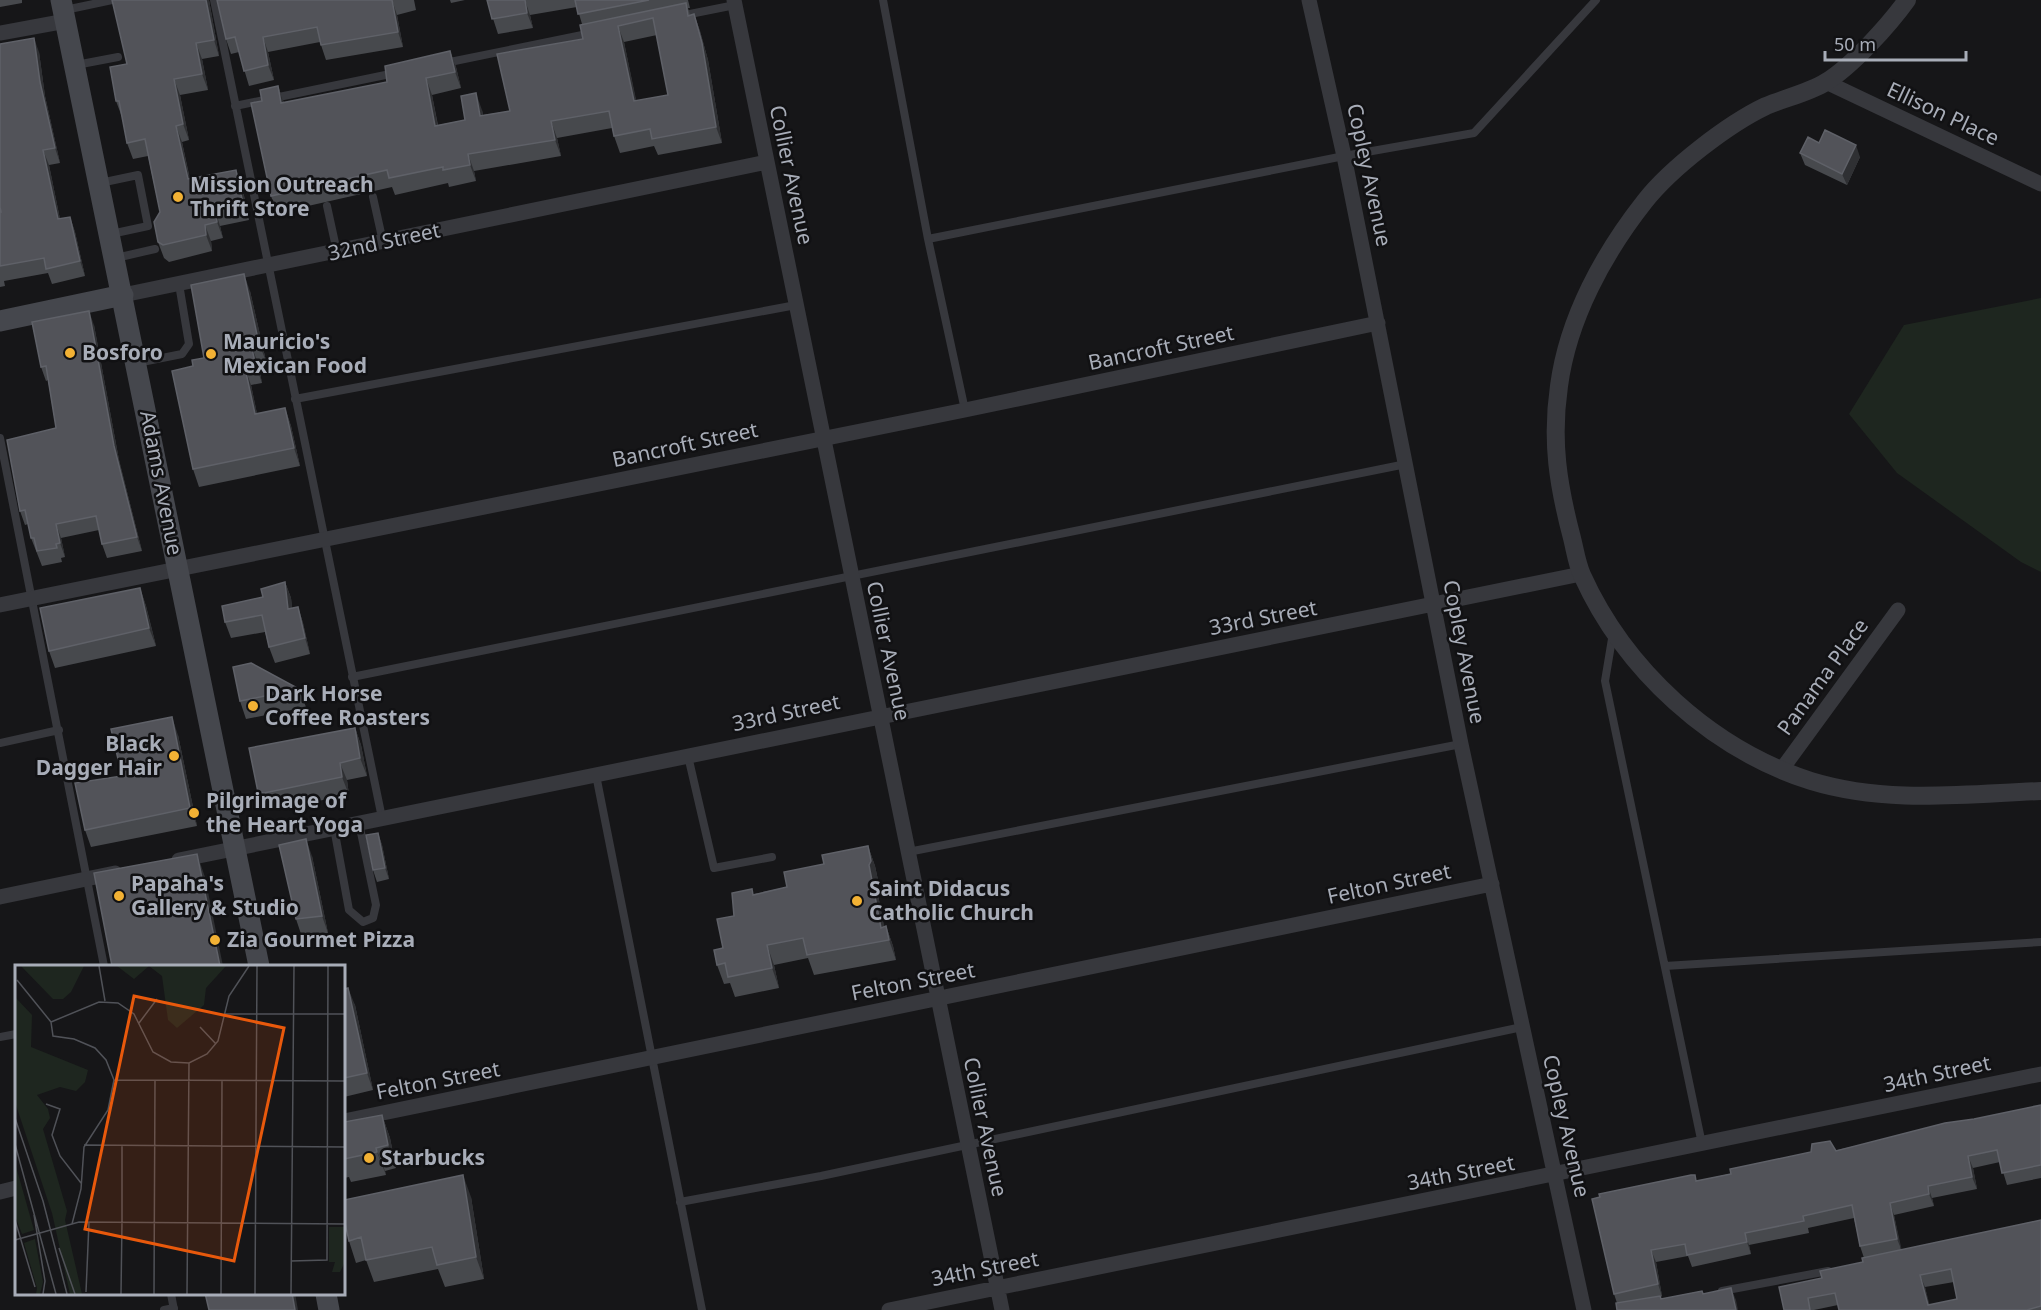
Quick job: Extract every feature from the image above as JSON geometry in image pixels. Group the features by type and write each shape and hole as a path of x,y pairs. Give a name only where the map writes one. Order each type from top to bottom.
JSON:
{"main road":[{"name":"Adams Avenue","path":"63,10 259,965"},
{"name":"32nd Street","path":"0,321 123,295"},
{"path":"326,1295 329,1310"}],"street":[{"name":"Copley Avenue","path":"1309,0 1344,156 1461,744 1584,1310"},
{"path":"1907,0 1888,26 1826,82 1765,107 1712,139 1647,198 1604,259 1575,321 1559,382 1555,426 1558,486 1581,574 1614,629 1661,689 1689,715 1752,756 1812,781 1901,798 2041,791"},
{"name":"Collier Avenue","path":"735,2 1002,1310"},
{"path":"0,33 63,10"},
{"name":"Ellison Place","path":"1826,82 2041,184"},
{"name":"32nd Street","path":"123,295 767,162"},
{"name":"Bancroft Street","path":"0,605 1378,324"},
{"name":"33rd Street","path":"158,864 880,715 1433,606 1581,574"},
{"name":"Panama Place","path":"1782,769 1898,610"},
{"path":"0,897 126,871"},
{"name":"Felton Street","path":"345,1121 1492,884"},
{"name":"34th Street","path":"889,1310 2041,1074"},
{"path":"0,1192 15,1188"}],"lane":[{"path":"63,10 112,0"},
{"path":"214,0 382,818"},
{"path":"883,0 928,239 965,410"},
{"path":"928,239 1344,156 1474,133 1596,0"},
{"path":"676,16 735,2"},
{"path":"434,65 607,30"},
{"path":"75,65 118,57"},
{"path":"235,106 294,98 356,85 401,72"},
{"path":"100,183 138,175 148,226 110,235"},
{"path":"374,198 383,242"},
{"path":"327,206 337,252"},
{"path":"115,258 155,249"},
{"path":"137,363 182,354 189,344 179,284"},
{"path":"296,399 796,305"},
{"path":"0,438 3,464 59,730 104,965"},
{"path":"352,677 851,574 1406,464"},
{"path":"1614,629 1605,681 1702,1144"},
{"path":"0,743 59,730"},
{"path":"908,852 1461,744"},
{"path":"688,756 714,868 772,857"},
{"path":"596,775 627,922 651,1059 702,1310"},
{"path":"334,828 350,910 363,922 373,918 376,905 359,823"},
{"path":"1665,966 2041,942"},
{"path":"680,1202 969,1145 1521,1027"},
{"path":"0,1037 15,1034"},
{"path":"1716,1293 1832,1271"},
{"path":"164,1310 174,1309"}],"shaded area":[{"path":"2041,298 2041,572 2021,562 1897,473 1849,414 1904,325"}],"building":[{"path":"112,0 206,0 214,40 196,43 202,74 174,79 183,124 176,126 188,179 236,170 243,204 215,209 217,222 205,225 206,235 163,245 158,242 154,222 160,212 145,139 127,143 119,101 116,101 110,67 127,64"},
{"path":"217,0 392,0 398,32 321,45 317,27 263,37 268,65 244,71 235,37 226,39"},
{"path":"487,0 525,0 527,13 492,19"},
{"path":"575,0 649,0 578,14"},
{"path":"686,3 688,16 694,14 702,43 716,127 652,139 650,129 614,136 609,111 551,121 555,140 468,154 470,165 443,170 443,167 389,178 387,170 271,196 251,103 262,101 260,90 278,86 281,103 387,82 385,66 450,51 455,72 426,78 435,126 465,120 461,96 476,93 480,116 510,111 497,54 583,39 580,25","holes":["653,18 668,95 634,101 618,26"]},
{"path":"34,38 40,82 55,148 43,150 58,219 70,217 80,261 46,269 44,258 0,266 0,44"},
{"path":"1825,130 1856,145 1842,174 1800,153 1808,137 1819,143"},
{"path":"244,274 259,344 251,345 256,366 245,368 255,414 285,408 294,448 193,469 172,371 193,366 192,360 204,358 191,285"},
{"path":"89,311 114,446 137,537 102,544 96,516 56,524 60,543 56,544 57,548 37,551 34,538 31,538 25,510 20,511 7,440 56,428 46,366 41,367 32,322"},
{"path":"285,582 288,609 298,607 305,638 269,647 262,615 225,622 222,606 263,597 261,589"},
{"path":"140,588 149,628 49,651 40,608"},
{"path":"251,663 299,689 240,701 233,667"},
{"path":"172,717 190,808 85,830 75,783 122,776 111,729"},
{"path":"355,728 360,758 340,763 342,777 264,793 258,792 249,748"},
{"path":"378,833 385,868 373,870 366,835"},
{"path":"306,839 322,916 296,919 279,845"},
{"path":"868,846 871,861 869,865 881,928 886,926 889,940 807,955 803,938 767,945 772,968 728,977 725,963 717,965 714,950 723,948 717,919 734,916 732,893 752,889 753,895 787,887 784,872 824,864 822,855"},
{"path":"197,854 220,965 112,965 94,873"},
{"path":"348,988 367,1073 345,1078 345,989"},
{"path":"2041,1105 2041,1165 2002,1173 1997,1150 1968,1156 1972,1177 1928,1186 1929,1194 1890,1203 1897,1239 1860,1246 1852,1205 1803,1216 1804,1221 1745,1233 1747,1242 1687,1255 1685,1244 1651,1250 1658,1284 1614,1294 1592,1199 1600,1197 1599,1194 1691,1175 1695,1175 1696,1181 1731,1174 1730,1169 1811,1152 1812,1144 1830,1141 1836,1151 1945,1123"},
{"path":"382,1115 388,1145 376,1148 377,1152 345,1159 345,1122"},
{"path":"463,1175 476,1257 437,1265 432,1247 366,1260 361,1237 349,1241 345,1223 345,1200"},
{"path":"2041,1220 2041,1306 2027,1310 1839,1310 1835,1293 1808,1298 1810,1310 1784,1310 1779,1287 1822,1278 1820,1271 1863,1262 1862,1258","holes":["1951,1269 1957,1299 1928,1305 1920,1275"]},
{"path":"1731,1288 1736,1310 1617,1310 1616,1303 1660,1296 1661,1299 1702,1291 1703,1294"},
{"path":"205,1295 292,1295 295,1310 209,1310"}],"place":[{"name":"Mission Outreach Thrift Store","path":"178,197"},
{"name":"Bosforo","path":"70,353"},
{"name":"Mauricio's Mexican Food","path":"211,354"},
{"name":"Dark Horse Coffee Roasters","path":"253,706"},
{"name":"Black Dagger Hair","path":"174,756"},
{"name":"Pilgrimage of the Heart Yoga","path":"194,813"},
{"name":"Papaha's Gallery & Studio","path":"119,896"},
{"name":"Saint Didacus Catholic Church","path":"857,901"},
{"name":"Zia Gourmet Pizza","path":"215,940"},
{"name":"Starbucks","path":"369,1158"}]}
